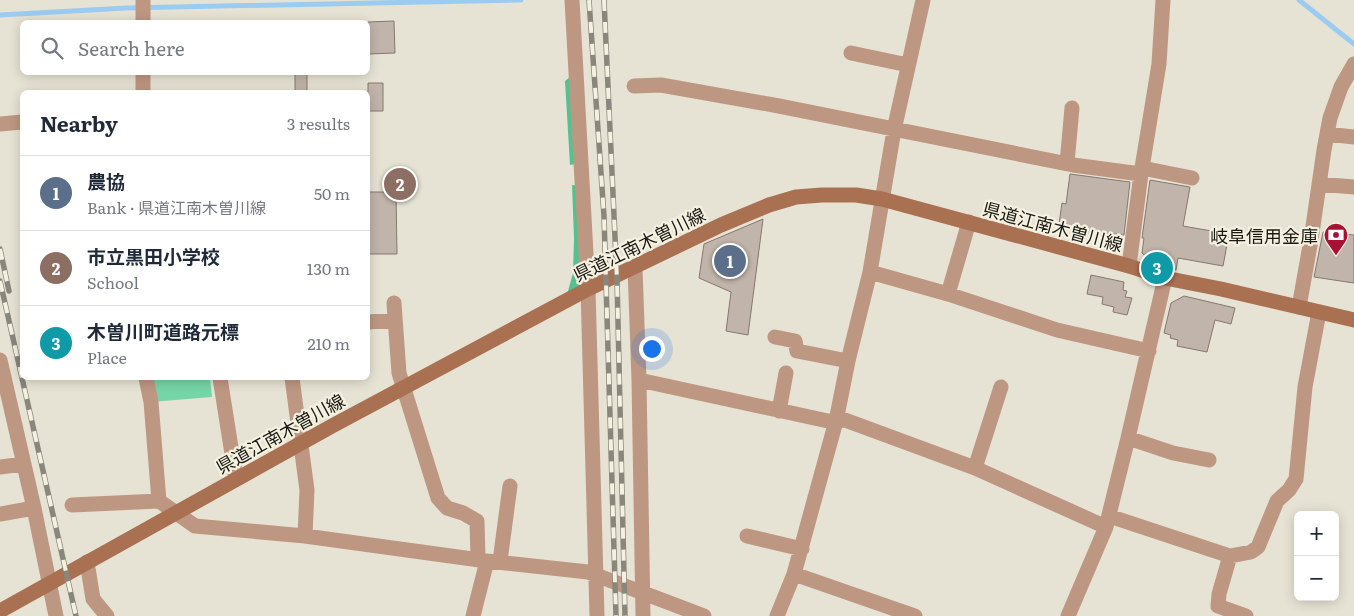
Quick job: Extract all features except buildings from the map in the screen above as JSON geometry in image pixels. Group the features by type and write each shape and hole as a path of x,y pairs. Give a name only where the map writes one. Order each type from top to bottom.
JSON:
{"main road":[{"name":"県道江南木曽川線","path":"0,611 301,443 588,289 721,225 769,205 796,197 856,195 882,200 970,222 1129,266 1164,278 1354,320"}],"street":[{"path":"143,0 143,20"},
{"path":"777,616 802,549 836,421 848,361 870,272 894,130 923,0"},
{"path":"1129,266 1141,171 1159,64 1163,0"},
{"path":"572,3 588,289 597,616"},
{"path":"851,53 908,65"},
{"path":"1299,307 1330,118 1341,87 1354,64"},
{"path":"143,75 143,90"},
{"path":"634,86 660,85 779,106 1067,163 1192,178"},
{"path":"1067,163 1072,108"},
{"path":"0,124 20,122"},
{"path":"1327,134 1354,137"},
{"path":"1319,184 1354,187"},
{"path":"948,294 970,222"},
{"path":"635,268 643,616"},
{"path":"870,272 948,294 1057,330 1149,351"},
{"path":"1068,616 1107,522 1149,351 1164,278"},
{"path":"394,303 399,373 438,498 447,508 463,513 477,521 488,560"},
{"path":"639,380 828,421 845,420 975,468 1107,522 1230,556 1252,552 1258,547 1277,501 1289,490 1296,479 1305,387 1319,312"},
{"path":"370,322 395,320"},
{"path":"775,337 795,340 797,351 848,361"},
{"path":"0,360 34,508 56,616"},
{"path":"779,411 786,373"},
{"path":"146,380 151,402 159,501"},
{"path":"220,380 236,479"},
{"path":"292,380 307,490 305,536"},
{"path":"975,468 1001,388"},
{"path":"1128,438 1173,453 1209,460"},
{"path":"0,466 24,464"},
{"path":"473,616 510,486"},
{"path":"72,506 159,501 195,526 305,536 588,572 704,616"},
{"path":"0,514 34,508"},
{"path":"747,536 802,549"},
{"path":"1230,556 1219,594 1218,606 1246,616"},
{"path":"87,562 95,616"},
{"path":"794,574 915,616"},
{"path":"93,599 107,616"}],"green space":[{"path":"576,72 581,163 570,165 565,81"},
{"path":"572,185 582,186 588,289 565,302 573,273"},
{"path":"149,380 210,380 212,397 151,402"}],"waterway":[{"path":"0,15 126,8 521,0"},
{"path":"1299,0 1354,44"}],"railway":[{"path":"589,0 604,216 616,616"},
{"path":"604,0 617,280 625,616"},
{"path":"0,249 9,291"},
{"path":"0,281 20,369"},
{"path":"22,380 76,616"}],"place":[{"name":"市立黒田小学校","path":"400,184"},
{"name":"岐阜信用金庫","path":"1336,256"},
{"name":"農協","path":"730,261"},
{"name":"木曽川町道路元標","path":"1157,268"}]}
